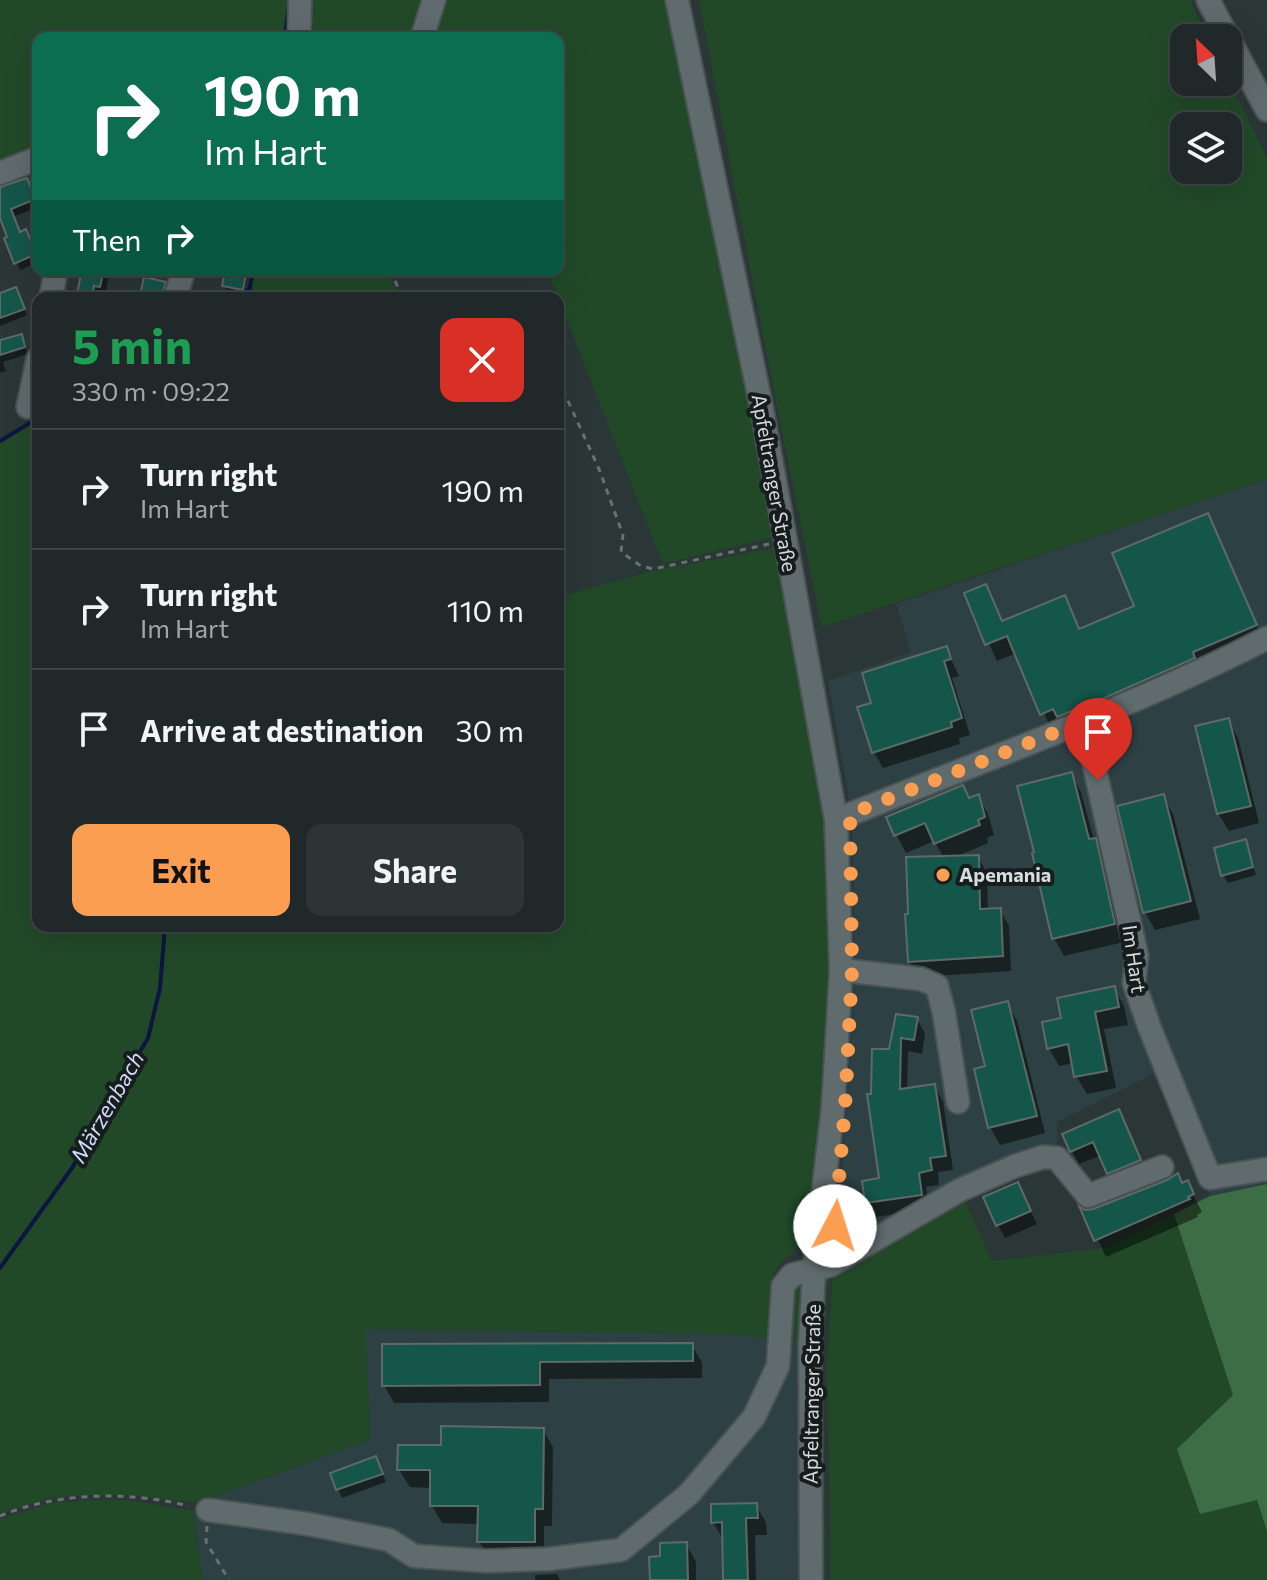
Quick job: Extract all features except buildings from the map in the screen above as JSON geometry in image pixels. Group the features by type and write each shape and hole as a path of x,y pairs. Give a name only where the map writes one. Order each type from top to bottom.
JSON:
{"street":[{"path":"299,32 300,0"},
{"path":"424,32 434,0"},
{"name":"Apfeltranger Straße","path":"677,0 762,410 836,820 841,970 833,1107 814,1271 810,1343 811,1580"},
{"path":"1208,0 1267,110"},
{"path":"0,173 32,160"},
{"path":"28,407 32,388"},
{"path":"836,820 1084,721 1209,668 1267,638"},
{"name":"Im Hart","path":"1084,721 1137,956 1134,983 1210,1178 1267,1169"},
{"path":"841,970 921,979 937,986 958,1102"},
{"path":"208,1510 308,1524 389,1540 414,1556 503,1561 621,1550 689,1494 754,1417 778,1366 783,1286 792,1275 831,1265 960,1190 1043,1157 1057,1158 1088,1196 1162,1167"}],"path":[{"path":"564,392 599,469 623,535 621,552 641,566 653,569 784,541"},
{"path":"0,1516 51,1501 88,1497 129,1498 208,1510 206,1542 229,1580"}],"shaded area":[{"path":"1267,479 1267,1184 1210,1196 1153,1074 1057,1122 1057,1156 834,1262 855,972 852,815 828,681 911,652 896,604"},
{"path":"365,1329 728,1334 803,1341 804,1580 202,1580 194,1511 196,1503 370,1440"}],"green space":[{"path":"0,0 298,0 295,32 32,32 32,157 0,169"},
{"path":"303,0 431,0 419,32 302,32"},
{"path":"437,0 673,0 779,536 663,564 564,313 564,292 556,292 549,276 564,276 564,32 428,32"},
{"path":"699,0 1190,0 1201,24 1170,24 1170,96 1237,96 1267,158 1267,479 822,627"},
{"path":"253,276 390,276 397,292 246,292 251,289"},
{"path":"32,424 32,932 564,932 564,595 652,571 779,547 830,821 833,973 827,1107 809,1242 781,1262 771,1282 775,1339 728,1334 366,1329 370,1440 196,1503 129,1495 88,1495 50,1498 0,1513 0,443"},
{"path":"1267,1184 1267,1531 1257,1500 1200,1514 1177,1449 1233,1395 1174,1214 1210,1196"},
{"path":"961,1192 992,1261 1106,1248 1174,1214 1233,1395 1267,1531 1267,1580 831,1580 827,1367 833,1267"},
{"path":"828,1270 823,1365 826,1580 817,1580 819,1273"},
{"path":"798,1282 807,1282 803,1341 786,1340 789,1291"},
{"path":"129,1500 194,1511 202,1580 0,1580 0,1519 51,1503"}],"waterway":[{"name":"Märzenbach","path":"286,32 289,5"},
{"name":"Märzenbach","path":"249,292 252,276"},
{"path":"244,292 249,289"},
{"path":"0,441 32,422"},
{"name":"Märzenbach","path":"0,1268 72,1168 148,1038 160,988 165,932"}],"place":[{"name":"Apemania","path":"943,875"}],"route":[{"path":"835,1226 852,971 850,814 1084,721 1098,780"}]}
